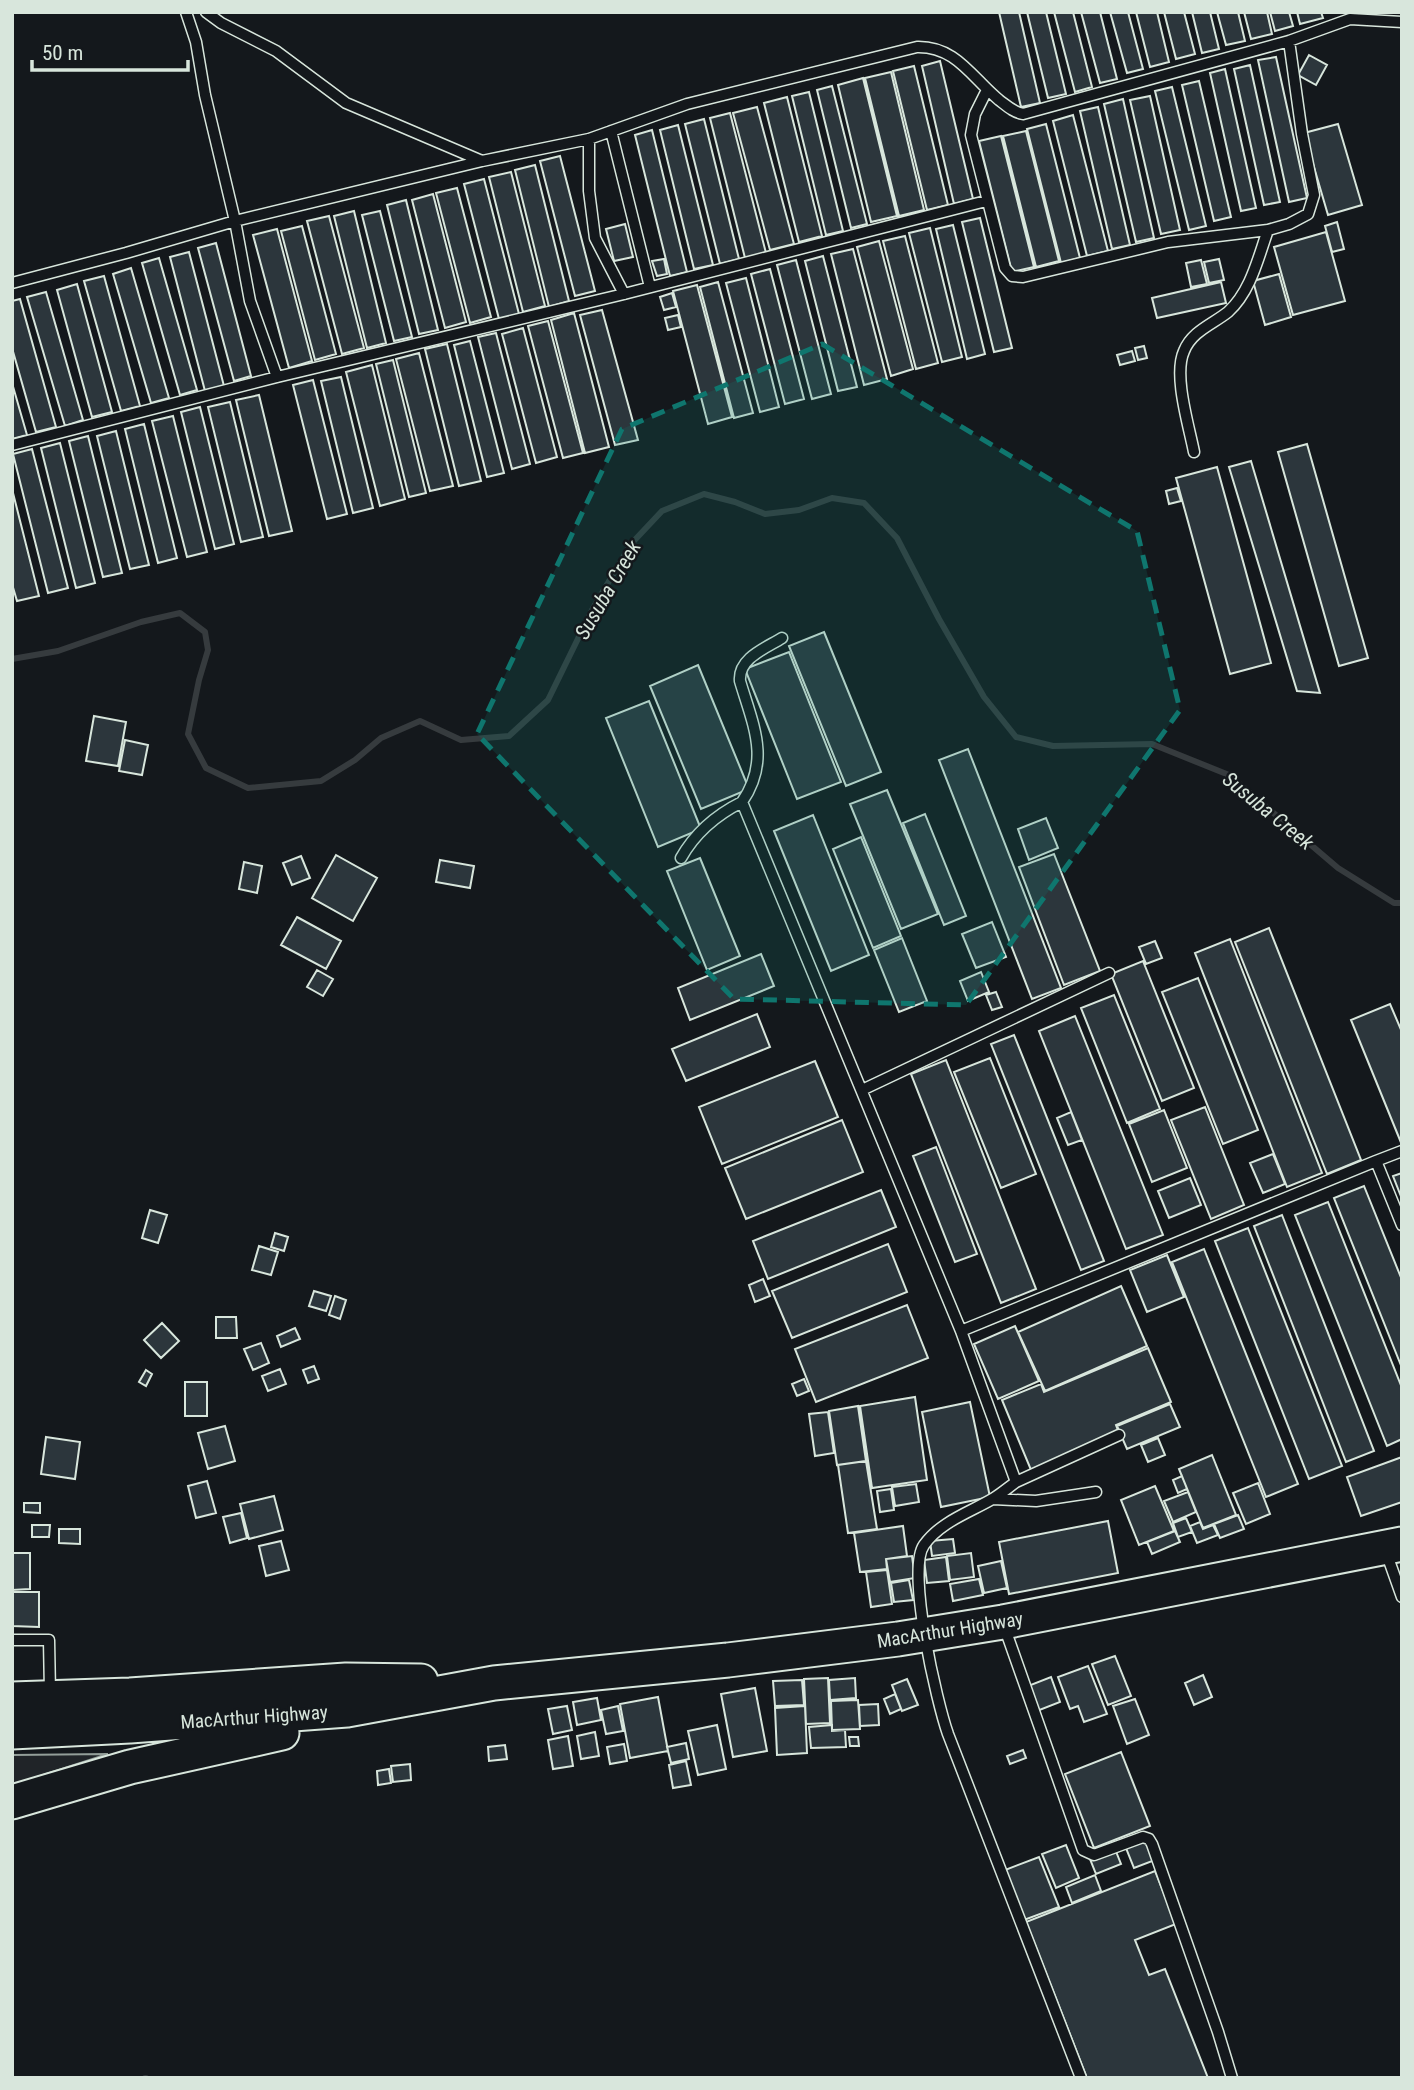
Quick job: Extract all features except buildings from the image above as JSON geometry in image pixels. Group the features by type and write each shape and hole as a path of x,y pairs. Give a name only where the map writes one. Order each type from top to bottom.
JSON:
{"highway":[{"name":"MacArthur Highway","path":"12,1732 347,1710 494,1683 728,1660 926,1635 1393,1546"},
{"name":"MacArthur Highway","path":"12,1699 130,1695 346,1680 494,1683"},
{"path":"12,1802 130,1767 249,1739 417,1714 494,1683"}],"lane":[{"path":"186,12 196,42 250,301 277,377"},
{"path":"206,12 221,23 276,51 346,103 482,161"},
{"path":"12,283 235,221 482,161 589,139 687,104 917,47 934,47 952,55 987,90 1013,110 1029,113 1289,41 1349,16 1402,22"},
{"path":"987,90 975,114 971,135 1005,268 1012,276 1018,277 1168,242 1268,230 1289,225 1308,214 1314,195 1289,41"},
{"path":"611,131 650,287"},
{"path":"589,139 589,191 594,238 624,294"},
{"path":"12,445 277,377 624,294 986,201"},
{"path":"1194,452 1181,377 1183,352 1202,328 1227,312 1239,300 1248,286 1268,230"},
{"path":"681,858 689,844 709,822 742,802 754,779 759,752 740,681 740,670 748,660 782,638"},
{"path":"742,802 961,1331 1016,1482"},
{"path":"862,1090 1109,973"},
{"path":"961,1331 1402,1151"},
{"path":"1377,1161 1402,1225"},
{"path":"1081,2078 940,1711 926,1635 918,1567 921,1550 954,1519 993,1499 1016,1482 1119,1435"},
{"path":"993,1499 1036,1501 1096,1492"},
{"path":"1393,1546 1402,1597"},
{"path":"1003,1622 1083,1850 1094,1855 1143,1837 1149,1839 1152,1844 1232,2078"},
{"path":"12,1640 49,1640 50,1698"}],"highlighted area":[{"path":"822,344 1137,531 1180,710 966,1005 734,999 477,734 622,429"}],"shaded area":[{"path":"108,1754 12,1785 12,1755"}],"waterway":[{"name":"Susuba Creek","path":"12,659 58,651 141,622 180,613 205,632 208,650 188,734 206,768 248,788 321,781 355,760 381,738 420,721 461,740 509,736 548,700 592,610 631,544 662,511 704,494 765,514 799,510 832,498 864,503 897,538 984,697 1016,737 1053,746 1152,744 1229,775 1338,868 1394,903 1402,903"}]}
